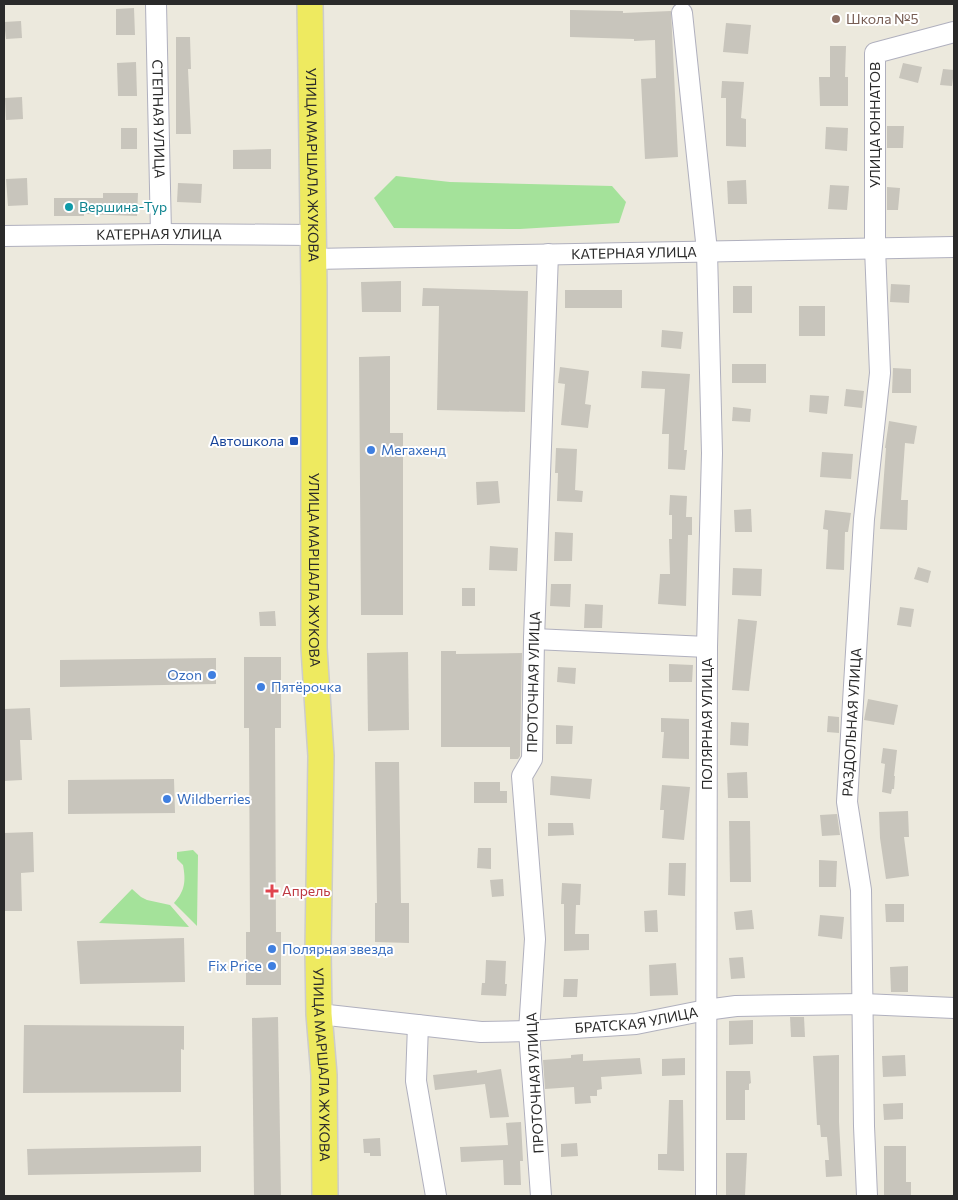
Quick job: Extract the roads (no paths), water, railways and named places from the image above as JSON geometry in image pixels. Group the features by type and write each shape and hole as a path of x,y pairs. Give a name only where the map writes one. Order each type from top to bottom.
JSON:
{"main road":[{"name":"УЛИЦА МАРШАЛА ЖУКОВА","path":"310,4 314,648 322,756 318,951 319,1014 324,1074 325,1196"}],"street":[{"name":"СТЕПНАЯ УЛИЦА","path":"156,4 160,234"},
{"path":"682,13 707,251"},
{"name":"УЛИЦА ЮННАТОВ","path":"875,248 875,53 954,32"},
{"name":"КАТЕРНАЯ УЛИЦА","path":"4,236 160,234 313,247 548,254 954,247"},
{"name":"РАЗДОЛЬНАЯ УЛИЦА","path":"867,1196 864,1126 861,890 847,802 864,519 880,373 875,248"},
{"name":"ПОЛЯРНАЯ УЛИЦА","path":"706,1196 708,647 712,452 707,251"},
{"name":"ПРОТОЧНАЯ УЛИЦА","path":"541,1196 529,1031 535,939 522,776 532,759 534,639 548,254"},
{"path":"534,639 708,647"},
{"name":"БРАТСКАЯ УЛИЦА","path":"319,1014 480,1032 529,1031 636,1024 736,1006 863,1004 954,1008"},
{"path":"418,1025 416,1081 436,1196"}],"place":[{"name":"Школа №5","path":"836,19"},
{"name":"Вершина-Тур","path":"69,207"},
{"name":"Автошкола","path":"294,441"},
{"name":"Мегахенд","path":"371,450"},
{"name":"Ozon","path":"212,675"},
{"name":"Пятёрочка","path":"261,687"},
{"name":"Wildberries","path":"167,799"},
{"name":"Апрель","path":"272,891"},
{"name":"Полярная звезда","path":"272,949"},
{"name":"Fix Price","path":"272,966"}]}
